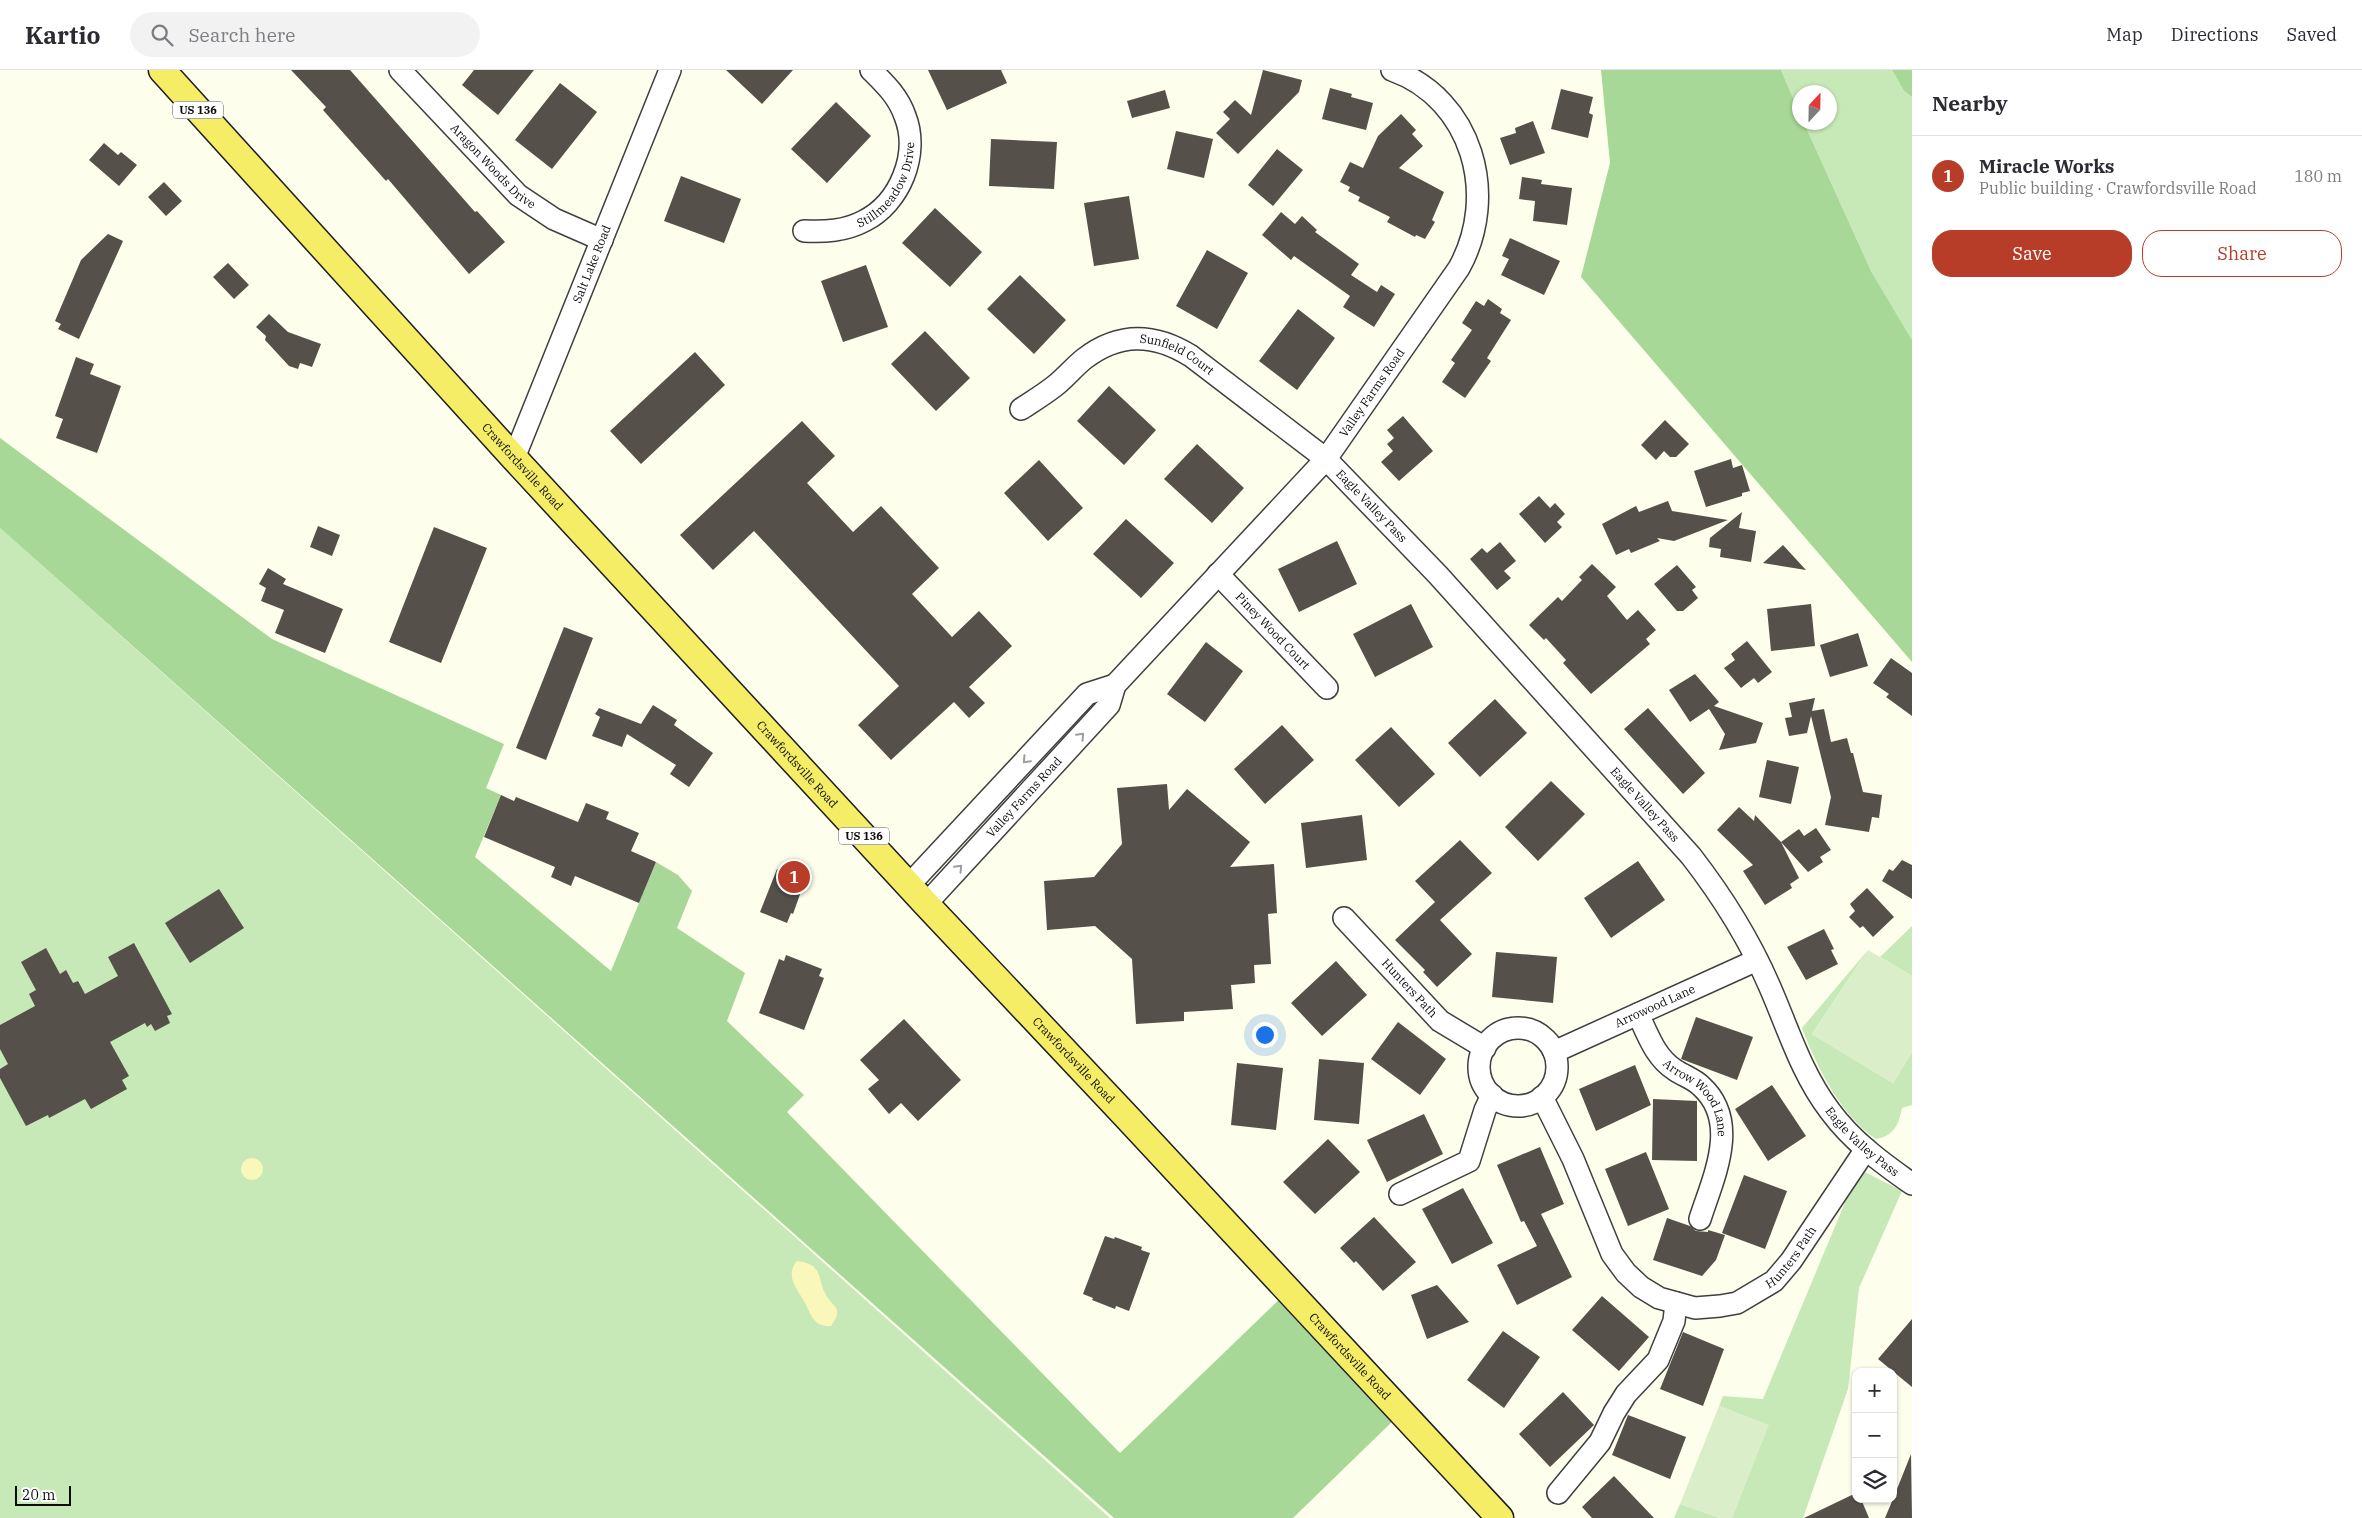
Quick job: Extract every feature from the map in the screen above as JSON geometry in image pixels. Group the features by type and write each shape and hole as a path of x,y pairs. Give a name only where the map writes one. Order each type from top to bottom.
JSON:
{"main road":[{"name":"Crawfordsville Road","path":"162,70 514,458 917,895 1500,1518"}],"street":[{"name":"Aragon Woods Drive","path":"400,70 518,195 554,219 602,240"},
{"name":"Salt Lake Road","path":"514,458 670,70"},
{"name":"Stillmeadow Drive","path":"804,231 839,230 863,222 884,206 895,193 903,176 910,142 906,116 894,93 871,70"},
{"name":"Valley Farms Road","path":"917,895 1109,705 1115,685 1326,459 1459,268 1471,243 1477,217 1479,190 1472,154 1457,122 1440,101 1419,84 1392,70"},
{"name":"Sunfield Court","path":"1021,409 1054,386 1097,349 1122,340 1150,339 1176,347 1191,356 1326,459"},
{"name":"Eagle Valley Pass","path":"1326,459 1438,575 1691,856 1722,898 1740,927 1757,960 1811,1082 1830,1111 1866,1149 1912,1184"},
{"name":"Piney Wood Court","path":"1218,574 1327,688"},
{"name":"Hunters Path","path":"1344,918 1440,1021 1485,1048"},
{"name":"Arrowood Lane","path":"1554,1052 1757,960"},
{"name":"Arrow Wood Lane","path":"1638,1014 1652,1045 1663,1060 1703,1088 1711,1097 1722,1123 1723,1143 1719,1161 1700,1219"},
{"path":"1520,1028 1541,1035 1554,1052 1557,1064 1556,1076 1551,1088 1542,1098 1530,1104 1517,1106 1504,1103 1492,1095 1484,1085 1480,1073 1480,1060 1485,1048 1500,1033 1520,1028"},
{"path":"1400,1194 1469,1161 1485,1110 1492,1095"},
{"name":"Hunters Path","path":"1542,1098 1573,1158 1612,1254 1626,1273 1641,1287 1659,1298 1703,1308 1729,1305 1745,1300 1774,1281 1791,1261 1866,1149"},
{"path":"1558,1493 1600,1442 1614,1413 1626,1394 1658,1360 1674,1321 1676,1303"}],"green space":[{"path":"1601,70 1781,70 1792,96 1792,130 1807,130 1871,271 1912,340 1912,662 1581,277 1610,163"},
{"path":"1781,70 1892,70 1904,91 1912,97 1912,340 1871,271 1807,130 1837,130 1837,85 1792,85 1792,96"},
{"path":"1892,70 1912,70 1912,97 1904,91"},
{"path":"0,438 272,639 504,744 486,788 501,795 475,857 611,971 656,862 678,875 692,891 677,928 745,973 727,1021 804,1095 787,1112 1120,1453 1286,1293 1398,1416 1293,1518 1114,1518 0,528"},
{"path":"0,528 1110,1518 0,1518"},
{"path":"1912,926 1912,976 1880,957"},
{"path":"1868,950 1812,1034 1893,1083 1912,1052 1912,1105 1902,1108 1897,1124 1891,1132 1876,1139 1863,1129 1841,1104 1815,1059 1802,1028"},
{"path":"1868,950 1912,976 1912,1052 1893,1083 1812,1034"},
{"path":"1859,1169 1902,1191 1859,1288 1848,1389 1803,1518 1732,1518 1768,1425 1719,1406 1723,1396 1763,1399"},
{"path":"1719,1406 1769,1425 1732,1518 1720,1518 1680,1504"},
{"path":"1680,1504 1720,1518 1674,1518"}],"sand":[{"path":"252,1158 262,1165 263,1169 256,1179 252,1180 242,1173 241,1169 248,1159"},
{"path":"797,1261 811,1265 818,1272 825,1293 837,1311 831,1326 825,1326 813,1319 795,1286 792,1271"}],"building":[{"path":"291,70 350,70 475,212 477,211 505,242 469,274 388,179 386,181 323,110 326,107"},
{"path":"474,70 534,70 498,115 462,85"},
{"path":"726,70 793,70 762,104"},
{"path":"928,70 1001,70 1007,83 947,110"},
{"path":"1263,70 1302,80 1299,92 1238,154 1216,133 1230,119 1223,112 1235,100 1251,115"},
{"path":"560,83 597,112 552,169 515,140"},
{"path":"1330,88 1352,94 1351,97 1373,103 1366,130 1322,119"},
{"path":"1561,89 1593,97 1589,113 1593,115 1588,138 1551,129"},
{"path":"1165,90 1170,108 1132,118 1127,101"},
{"path":"836,102 871,136 827,183 791,149"},
{"path":"1401,114 1416,130 1412,134 1423,146 1399,168 1444,192 1432,220 1435,222 1425,239 1416,235 1415,237 1387,222 1390,217 1358,201 1360,197 1348,191 1350,187 1340,182 1350,162 1363,168 1378,136"},
{"path":"1533,121 1545,153 1510,165 1500,138 1516,133 1515,128"},
{"path":"1176,131 1213,139 1204,178 1167,169"},
{"path":"991,139 1057,142 1054,189 989,186"},
{"path":"104,143 118,155 121,152 137,165 119,186 89,160"},
{"path":"1277,149 1303,170 1273,206 1248,185"},
{"path":"681,176 741,199 724,243 664,221"},
{"path":"1522,177 1542,180 1541,184 1572,188 1567,225 1533,221 1535,201 1519,199"},
{"path":"164,182 182,201 166,216 148,197"},
{"path":"1129,196 1139,259 1094,266 1084,203"},
{"path":"935,208 982,252 950,287 902,243"},
{"path":"1281,212 1295,224 1302,216 1317,230 1315,232 1359,264 1351,275 1377,292 1381,285 1395,294 1374,327 1343,307 1350,296 1294,256 1291,260 1262,235"},
{"path":"108,234 123,241 79,339 58,329 61,324 55,321 81,260"},
{"path":"1510,238 1560,261 1544,295 1501,275 1509,259 1502,256"},
{"path":"1207,250 1248,273 1217,329 1176,306"},
{"path":"228,263 249,285 234,299 213,277"},
{"path":"866,265 888,327 843,342 821,281"},
{"path":"1020,275 1066,320 1034,354 987,309"},
{"path":"1488,299 1502,309 1500,313 1511,320 1487,358 1491,361 1465,398 1442,382 1455,363 1451,360 1472,330 1462,323 1476,301 1484,306"},
{"path":"1298,309 1335,338 1297,390 1259,361"},
{"path":"269,314 288,332 321,344 312,367 300,363 298,369 289,366 265,340 266,336 256,327"},
{"path":"925,331 970,378 936,411 891,364"},
{"path":"695,352 725,385 641,464 610,431"},
{"path":"76,357 94,364 90,374 121,386 97,453 56,438 63,419 55,416"},
{"path":"1109,386 1156,430 1124,465 1077,421"},
{"path":"1403,416 1433,451 1399,481 1381,462 1393,451 1387,444 1394,438 1387,430"},
{"path":"1665,420 1689,444 1676,457 1670,457 1664,451 1656,460 1641,445"},
{"path":"802,421 835,456 807,483 853,532 881,506 939,568 912,594 952,637 979,611 1012,646 969,687 985,703 969,718 954,702 891,760 858,725 899,686 754,531 713,570 680,535"},
{"path":"1197,444 1244,488 1212,523 1164,479"},
{"path":"1731,459 1733,468 1742,465 1750,491 1742,493 1742,496 1706,507 1694,471"},
{"path":"1039,460 1083,508 1048,541 1004,493"},
{"path":"1539,496 1550,508 1555,503 1565,514 1557,522 1562,527 1545,543 1519,514"},
{"path":"1668,501 1672,511 1728,520 1674,541 1657,538 1660,541 1631,553 1629,549 1616,555 1602,524 1636,506 1639,512"},
{"path":"1742,512 1739,528 1756,531 1751,562 1720,557 1721,549 1709,547 1710,538"},
{"path":"1126,519 1174,563 1141,598 1093,554"},
{"path":"318,526 340,535 332,556 310,547"},
{"path":"434,527 487,548 441,663 389,642"},
{"path":"1337,541 1357,584 1299,612 1278,569"},
{"path":"1500,542 1516,561 1504,571 1511,578 1497,590 1470,559 1482,548 1487,553"},
{"path":"1783,545 1806,570 1763,563"},
{"path":"1592,564 1616,587 1607,596 1627,620 1638,610 1656,630 1646,639 1650,644 1591,694 1563,663 1566,660 1546,638 1544,640 1529,625 1558,597 1562,601 1582,580 1579,577"},
{"path":"1677,565 1696,587 1692,590 1698,598 1683,611 1677,611 1654,584"},
{"path":"268,568 286,579 283,584 343,609 325,653 275,633 284,610 261,601 266,588 259,584"},
{"path":"1411,604 1433,647 1375,677 1353,634"},
{"path":"1811,604 1815,646 1771,651 1767,609"},
{"path":"564,627 593,638 546,760 516,748"},
{"path":"1858,633 1868,666 1830,677 1820,645"},
{"path":"1747,641 1772,672 1758,683 1754,678 1741,688 1724,668 1735,660 1731,654"},
{"path":"1206,642 1243,671 1205,722 1167,694"},
{"path":"1891,658 1912,673 1912,716 1886,697 1889,694 1873,683"},
{"path":"1695,674 1719,702 1714,706 1763,723 1756,743 1719,750 1725,734 1709,709 1690,722 1669,690"},
{"path":"1815,698 1812,711 1824,709 1831,742 1847,738 1863,792 1882,795 1879,818 1872,817 1869,832 1825,825 1831,797 1811,716 1807,733 1789,736 1785,718 1792,717 1789,703"},
{"path":"1495,699 1527,733 1480,777 1448,743"},
{"path":"653,705 677,720 674,725 713,753 689,787 670,774 676,765 627,734 622,747 592,736 600,717 595,714 599,708 641,724"},
{"path":"1648,708 1705,773 1683,794 1624,729"},
{"path":"1282,725 1314,760 1265,804 1234,769"},
{"path":"1391,727 1435,774 1399,807 1355,760"},
{"path":"1767,760 1799,767 1791,804 1759,797"},
{"path":"1551,781 1585,814 1538,861 1505,827"},
{"path":"1167,784 1169,810 1187,789 1250,842 1230,867 1274,864 1277,913 1268,914 1271,964 1254,965 1255,983 1231,985 1233,1009 1184,1012 1184,1021 1136,1024 1132,959 1095,926 1047,930 1044,881 1094,877 1122,844 1117,788"},
{"path":"501,795 514,801 516,797 578,822 586,803 609,812 606,819 639,833 631,851 656,862 639,903 575,876 571,886 551,877 555,867 484,837"},
{"path":"1739,807 1754,821 1755,815 1781,842 1799,878 1790,884 1792,888 1765,905 1743,871 1753,865 1717,830"},
{"path":"1362,815 1367,860 1306,868 1301,823"},
{"path":"1816,828 1831,850 1820,857 1823,862 1808,872 1781,842 1799,829 1804,836"},
{"path":"1460,840 1492,873 1440,920 1472,954 1437,987 1423,972 1425,970 1395,940 1435,902 1415,881"},
{"path":"1902,860 1912,865 1912,899 1882,881 1889,869 1893,871"},
{"path":"1638,861 1665,900 1611,938 1584,898"},
{"path":"787,864 808,872 793,914 791,913 787,923 760,912 777,869 784,871"},
{"path":"1867,888 1894,917 1873,937 1863,926 1860,928 1849,917 1855,911 1850,904"},
{"path":"219,889 244,928 190,963 165,923"},
{"path":"1824,929 1834,949 1831,950 1838,964 1806,980 1787,947"},
{"path":"134,943 172,1014 167,1016 170,1023 155,1031 151,1024 147,1027 145,1023 110,1042 129,1076 122,1080 127,1089 91,1109 85,1099 49,1118 48,1115 26,1126 0,1078 0,1069 8,1064 0,1049 0,1025 35,1006 29,994 36,990 21,962 46,948 60,974 66,970 73,983 78,981 85,994 118,976 108,957"},
{"path":"1496,952 1557,957 1553,1003 1492,997"},
{"path":"786,955 822,969 819,976 824,978 804,1030 759,1013 779,959 784,961"},
{"path":"1336,961 1367,995 1322,1036 1291,1003"},
{"path":"1696,1017 1753,1037 1737,1080 1681,1059"},
{"path":"904,1019 961,1080 918,1121 901,1103 889,1114 868,1089 879,1080 860,1060"},
{"path":"1398,1022 1446,1059 1420,1095 1371,1059"},
{"path":"1319,1059 1364,1063 1359,1124 1314,1120"},
{"path":"1237,1063 1283,1068 1276,1130 1231,1125"},
{"path":"1635,1065 1651,1105 1596,1131 1579,1089"},
{"path":"1772,1085 1806,1136 1768,1161 1735,1109"},
{"path":"1653,1099 1697,1101 1697,1161 1652,1160"},
{"path":"1424,1114 1443,1154 1387,1182 1367,1140"},
{"path":"1328,1139 1360,1172 1315,1214 1283,1182"},
{"path":"1540,1147 1564,1204 1541,1214 1572,1277 1517,1305 1497,1265 1537,1246 1524,1221 1521,1222 1497,1165"},
{"path":"1646,1152 1669,1209 1628,1226 1605,1169"},
{"path":"1744,1175 1787,1191 1765,1249 1722,1233"},
{"path":"1463,1188 1493,1243 1452,1264 1422,1209"},
{"path":"1374,1217 1416,1262 1383,1291 1356,1261 1354,1263 1340,1248"},
{"path":"1667,1218 1690,1226 1696,1231 1708,1232 1708,1230 1725,1235 1716,1260 1702,1276 1653,1260"},
{"path":"1105,1236 1114,1239 1115,1237 1142,1247 1141,1250 1150,1253 1129,1311 1116,1306 1115,1309 1092,1300 1093,1298 1083,1294"},
{"path":"1437,1285 1469,1322 1427,1339 1411,1295"},
{"path":"1602,1296 1649,1337 1619,1371 1572,1330"},
{"path":"1912,1319 1912,1387 1897,1375 1897,1368 1889,1368 1878,1359"},
{"path":"1503,1331 1540,1357 1504,1408 1467,1380"},
{"path":"1683,1332 1724,1349 1703,1406 1660,1389"},
{"path":"1563,1392 1594,1425 1550,1467 1519,1434"},
{"path":"1628,1415 1686,1437 1670,1479 1612,1455"},
{"path":"1911,1454 1912,1518 1885,1518 1891,1503 1897,1503 1897,1489"},
{"path":"1614,1476 1654,1518 1592,1518 1582,1507"},
{"path":"1852,1495 1852,1503 1863,1503 1869,1518 1804,1518"}],"place":[{"name":"Miracle Works","path":"794,877"}]}
